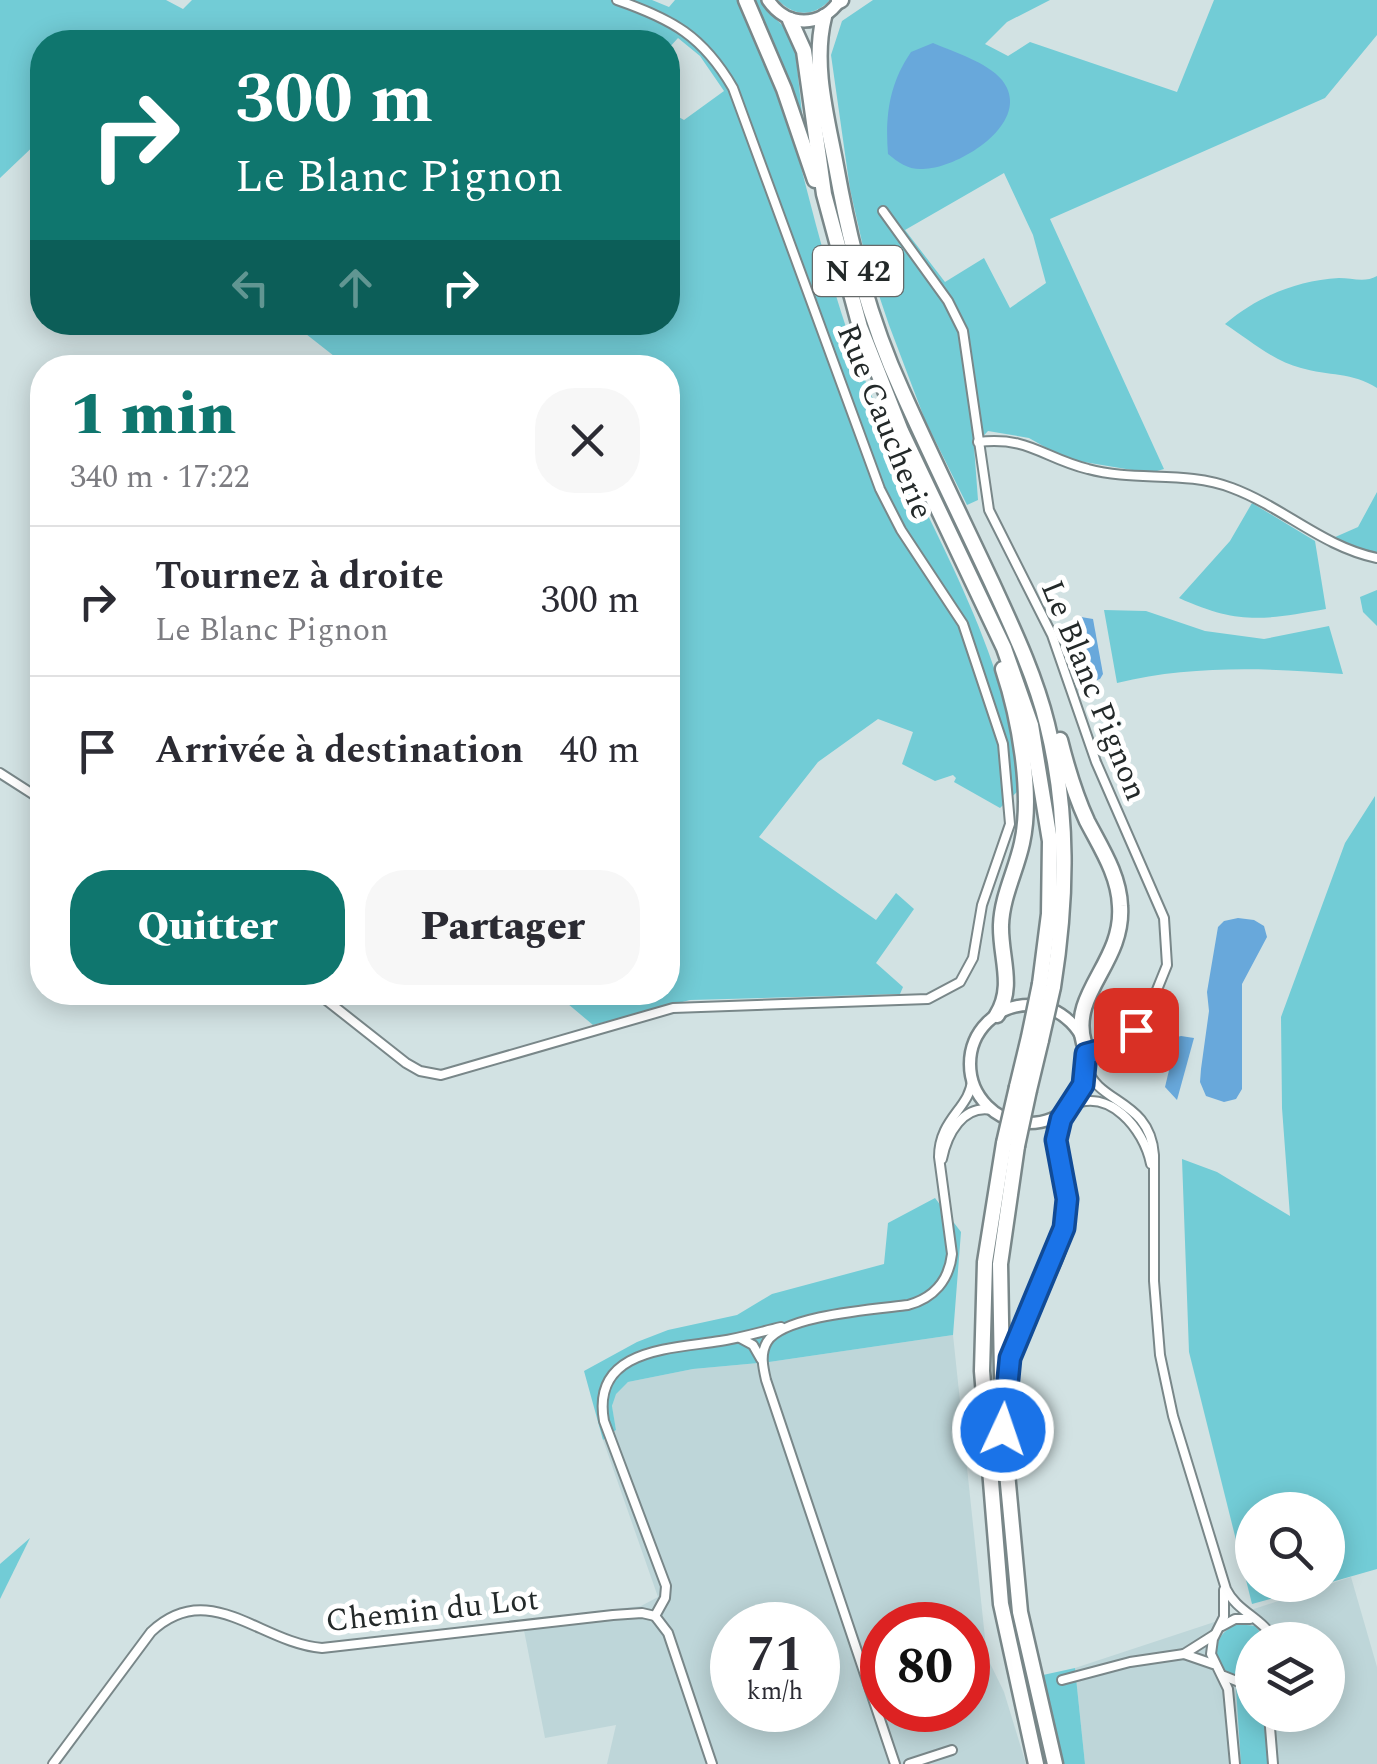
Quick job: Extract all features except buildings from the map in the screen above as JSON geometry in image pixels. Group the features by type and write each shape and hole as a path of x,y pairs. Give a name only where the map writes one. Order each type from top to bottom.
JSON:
{"highway":[{"path":"747,3 790,108 830,223"},
{"name":"N 42","path":"824,16 821,76 855,259 885,352 1030,671 1055,758 1062,810 1065,871 1061,933 985,1262 983,1388 1004,1626 1036,1764"},
{"name":"N 42","path":"790,20 804,50 830,223 875,368 1010,664 1033,734 1050,853 1046,986"},
{"path":"957,509 1036,663 1076,793 1112,870 1118,892 1116,944 1081,1012 1085,1049"},
{"path":"944,520 1008,682 1024,790 1022,845 1006,894 1001,926 1008,989 997,1015"},
{"path":"1003,1430 1010,1358 1064,1228 1067,1199 1056,1140 1061,1119 1070,1106"},
{"name":"N 42","path":"1010,1145 1000,1264 1003,1430 1022,1626 1055,1764"}],"main road":[{"path":"768,0 790,20 807,22 824,16 840,0"}],"street":[{"name":"Rue Caucherie","path":"332,1005 406,1063 425,1073 441,1075 673,1008 922,999 953,987 970,967 982,905 1008,835 1010,803 998,723 976,671 963,624 900,530 880,490 733,88 713,58 683,28 617,0"},
{"name":"Le Blanc Pignon","path":"883,211 948,301 963,331 985,494 994,523 1052,635 1089,744 1156,895 1166,930 1164,978 1142,1024 1116,1046 1085,1049"},
{"path":"978,442 1028,444 1072,464 1102,472 1195,478 1224,485 1351,552 1377,558"},
{"path":"0,773 30,792"},
{"path":"712,1764 668,1633 655,1616 665,1598 666,1586 606,1426 602,1410 605,1393 616,1372 634,1357 917,1302 940,1286 952,1254 940,1168 942,1132 970,1092 970,1061 983,1027 1015,1007 1044,1007 1070,1022 1085,1049 1091,1079 1127,1104 1145,1125 1154,1149 1154,1298 1160,1355 1173,1416 1226,1604 1221,1626 1214,1635 1184,1654 1130,1662 1062,1680"},
{"path":"1070,1106 1081,1091 1087,1068"},
{"path":"972,1079 992,1110 1014,1121 1032,1122 1055,1116 1079,1101 1094,1102 1130,1120 1146,1143 1153,1177"},
{"path":"940,1168 946,1144 958,1123 975,1109 992,1110"},
{"path":"763,1363 768,1341 786,1326"},
{"path":"740,1338 753,1345 763,1363 895,1764"},
{"path":"1222,1580 1235,1605 1258,1622"},
{"name":"Chemin du Lot","path":"53,1764 151,1632 172,1616 189,1610 226,1614 298,1645 322,1648 625,1614 655,1616"},
{"path":"1221,1626 1239,1618 1255,1620"},
{"path":"1214,1635 1214,1665"},
{"path":"1184,1654 1214,1665 1224,1676 1230,1694 1236,1764"},
{"path":"1224,1676 1235,1680"},
{"path":"1271,1732 1274,1764"},
{"path":"910,1764 952,1750"}],"shaded area":[{"path":"0,0 166,0 183,9 192,0 652,0 669,7 675,0 761,0 794,38 803,123 791,129 850,338 876,406 978,624 1010,722 1018,791 1000,808 954,782 953,775 935,781 902,764 913,732 878,719 818,762 759,837 876,920 896,893 914,909 876,963 903,987 900,994 680,1003 680,355 333,355 307,335 680,335 680,118 684,120 724,91 700,56 680,40 680,30 30,30 30,149 0,178"},
{"path":"778,0 830,0 817,10 804,13 791,10"},
{"path":"873,0 1050,0 1007,22 985,44 1008,56 1030,42 1177,92 1214,0 1377,0 1377,35 1325,98 1050,219 1164,469 1150,473 1066,459 1029,438 988,431 974,446 978,500 967,505 925,420 864,251 850,189 831,55 842,21","holes":["1004,173 1033,235 1046,283 1010,308 984,258 945,282 905,230"]},
{"path":"933,43 988,68 1002,80 1010,96 1001,127 988,140 955,161 918,169 888,154 888,113 893,88 911,52"},
{"path":"1377,276 1377,388 1350,377 1291,365 1225,324 1251,305 1293,286"},
{"path":"1377,492 1377,554 1333,538 1358,527"},
{"path":"1252,503 1315,541 1326,609 1251,618 1218,613 1179,598 1230,541"},
{"path":"1377,590 1377,626 1363,612 1360,597"},
{"path":"1104,610 1146,611 1205,631 1264,639 1329,626 1343,674 1230,669 1173,673 1117,683"},
{"path":"1081,617 1093,619 1103,674 1085,684 1080,682 1069,630"},
{"path":"1375,796 1377,1569 1345,1578 1345,1492 1235,1492 1235,1536 1189,1352 1182,1159 1217,1172 1290,1216 1282,1108 1281,1017 1345,843"},
{"path":"1238,918 1264,926 1267,937 1242,984 1242,1089 1236,1099 1224,1102 1206,1096 1200,1082 1209,1011 1207,992 1218,927 1224,921"},
{"path":"569,1005 671,1005 593,1025"},
{"path":"1177,1037 1194,1038 1177,1100 1165,1087"},
{"path":"935,1198 961,1232 953,1335 693,1369 628,1382 616,1394 612,1406 616,1430 603,1440 584,1371 668,1330 737,1315 772,1294 884,1264 888,1223"},
{"path":"953,1335 981,1602 860,1602 860,1732 990,1732 990,1663 1004,1692 1026,1764 607,1764 616,1725 545,1738 522,1620 641,1606 658,1597 603,1440 616,1430 612,1407 615,1394 628,1382 693,1369"},
{"path":"30,1538 0,1599 0,1564"},
{"path":"1351,1577 1377,1667 1377,1764 1085,1764 1075,1668 1275,1602 1345,1602 1345,1579"},
{"path":"1235,1626 1235,1675 1218,1658 1217,1648 1227,1630"},
{"path":"1075,1668 1085,1764 1062,1764 1043,1675"},
{"path":"1239,1732 1266,1732 1269,1764 1241,1764"}],"route":[{"path":"1003,1430 1010,1358 1064,1228 1067,1199 1056,1147 1058,1127 1083,1085 1086,1054 1116,1046 1136,1030"}]}
